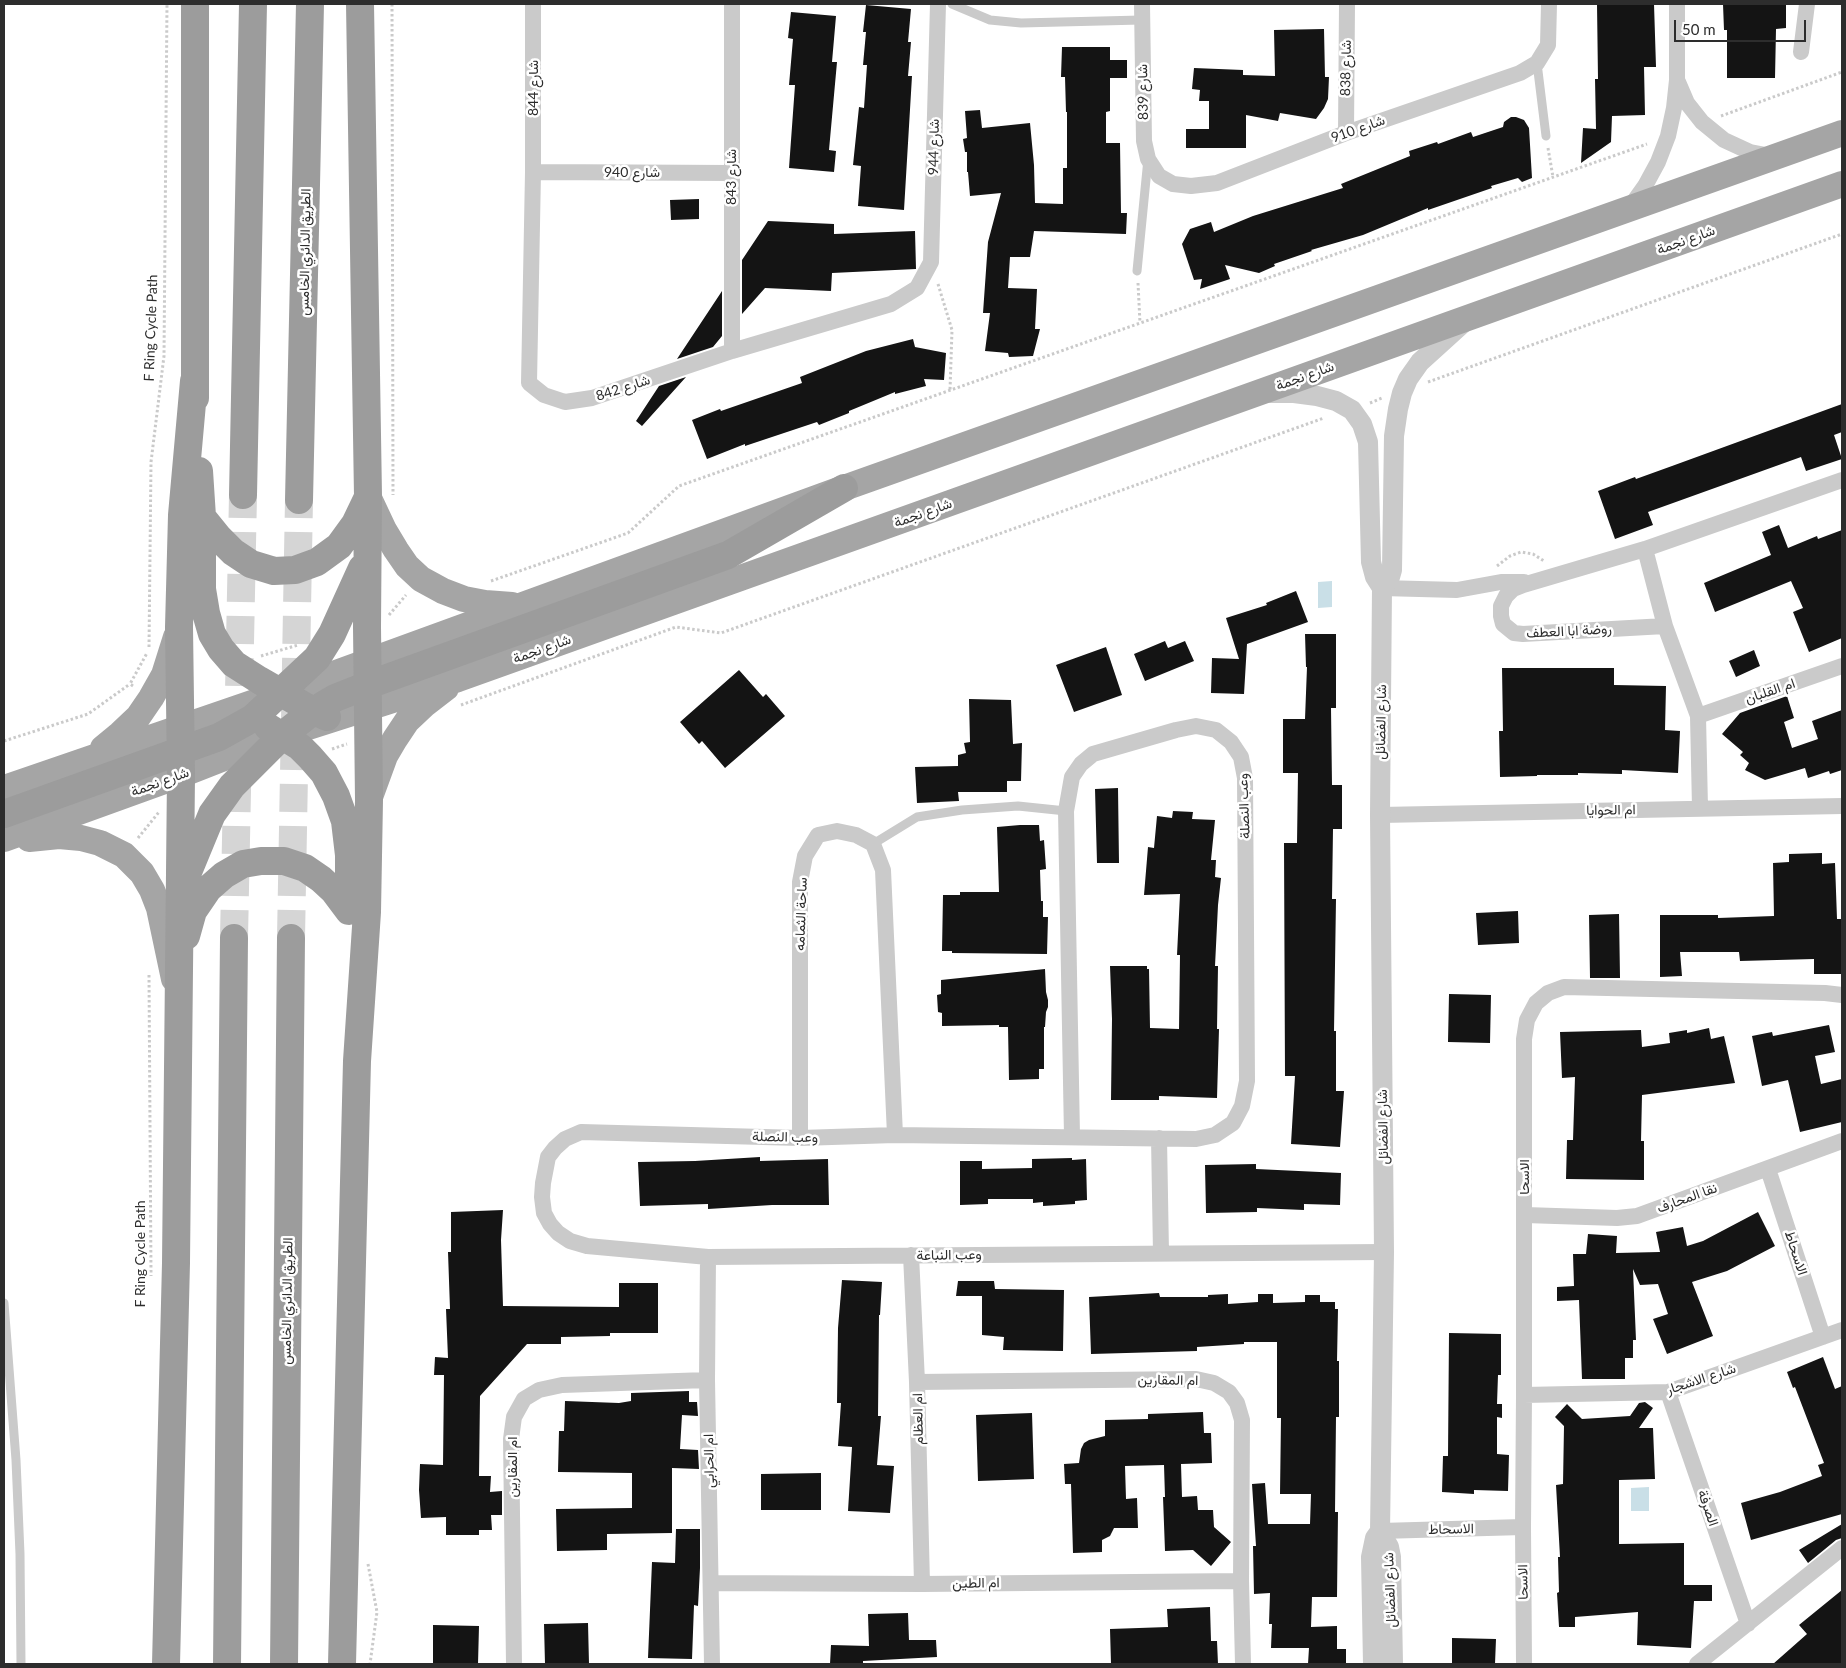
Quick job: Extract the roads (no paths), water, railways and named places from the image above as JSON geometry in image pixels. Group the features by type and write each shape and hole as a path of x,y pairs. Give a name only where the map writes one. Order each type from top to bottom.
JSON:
{"highway":[{"path":"195,4 194,381 202,516 202,589 206,614 212,634 221,649 234,664 281,693 322,715"},
{"path":"243,495 253,4"},
{"name":"الطريق الدائري الخامس","path":"299,500 310,4"},
{"path":"4,814 219,738 243,713 281,693 317,658 332,634 357,581 368,550 381,496 360,4"},
{"path":"166,1664 176,1263 180,957 178,627 182,514 194,381"},
{"path":"180,891 212,814 232,786 283,735 322,715 335,698 368,684 728,555 844,488"},
{"path":"202,516 218,538 232,552 251,564 274,571 294,570 317,562 338,546 381,496"},
{"path":"342,1664 357,1061 367,912 369,800 368,550"},
{"path":"243,713 283,735 300,747 324,772 345,820 349,855 349,911 357,1061"},
{"path":"180,957 194,911 208,889 224,875 243,864 261,861 284,861 305,868 334,891 349,911"},
{"path":"227,1664 234,938"},
{"name":"الطريق الدائري الخامس","path":"284,1664 290,938"},
{"path":"171,1502 177,1664"}],"main road":[{"name":"شارع نجمة","path":"368,684 520,605 1842,133"},
{"name":"شارع نجمة","path":"281,693 368,684 458,679 1842,184"},
{"path":"381,496 384,530 407,566 421,579 443,591 464,599 486,603 520,605"},
{"path":"80,761 101,749 138,717 140,691 164,675 173,651 178,627"},
{"path":"369,800 385,756 403,727 424,705 458,679"},
{"name":"شارع نجمة","path":"7,785 80,761 180,751 283,735"},
{"name":"شارع نجمة","path":"4,841 180,751"},
{"path":"4,841 59,836 82,838 100,843 124,855 142,873 152,890 159,908 178,998"}],"street":[{"name":"شارع 844","path":"533,4 533,172"},
{"name":"شارع 843","path":"732,4 732,350"},
{"name":"شارع 944","path":"917,288 931,262 938,4"},
{"name":"شارع 838","path":"1346,133 1347,4"},
{"path":"1537,63 1548,45 1549,4"},
{"path":"1629,209 1654,170 1668,136 1677,80 1677,4"},
{"path":"1801,52 1806,4"},
{"name":"شارع 839","path":"1142,12 1144,141 1148,159 1159,176"},
{"name":"شارع 910","path":"1159,176 1172,184 1191,186 1217,183 1346,133 1520,73 1537,63"},
{"path":"1677,80 1687,103 1702,122 1724,140 1750,152 1778,157"},
{"name":"شارع 940","path":"533,172 731,173"},
{"name":"شارع 842","path":"533,172 529,383 544,395 565,402 592,398 732,350 891,304 917,288"},
{"name":"شارع الفضائل","path":"1382,588 1390,577 1392,570 1394,436 1402,393 1408,379 1420,362 1472,316"},
{"name":"شارع الفضائل","path":"1258,393 1294,393 1336,401 1352,410 1362,424 1368,442 1371,562 1375,577 1382,588 1380,815 1384,1252 1380,1531 1389,1547 1391,1556 1392,1664"},
{"name":"روضة ابا العطف","path":"1665,626 1514,633 1503,624 1501,606 1506,596 1513,589 1531,582 1646,549 1842,480"},
{"path":"1646,549 1665,626 1698,716 1700,808"},
{"path":"1382,588 1458,590 1501,582 1531,582"},
{"name":"ام القلبان","path":"1698,716 1842,666"},
{"name":"وعب النصلة","path":"542,1197 548,1157 565,1139 581,1132 800,1138 895,1135 1196,1138 1215,1135 1233,1123 1242,1106 1247,1081 1245,778 1241,757 1231,742 1216,730 1196,726 1093,754 1081,764 1072,777 1066,811 1072,1136"},
{"name":"ام الحوايا","path":"1380,815 1842,806"},
{"name":"ساحة الثمامه","path":"800,1138 800,882 805,856 818,835 837,831 856,835 873,844"},
{"path":"873,844 883,870 895,1135"},
{"name":"الاسحا","path":"1524,1664 1524,1039 1527,1020 1536,1003 1548,993 1564,987 1825,993 1842,995"},
{"path":"1159,1138 1161,1253"},
{"name":"نقا المحارف","path":"1525,1215 1617,1218 1637,1216 1842,1141"},
{"name":"الاسحاط","path":"1768,1169 1823,1337"},
{"name":"وعب النباعة","path":"542,1197 544,1213 550,1224 558,1233 570,1241 587,1246 708,1257 1384,1252"},
{"name":"ام العظام","path":"910,1256 917,1382 922,1584"},
{"name":"ام الحرابي","path":"708,1257 712,1664"},
{"name":"شارع الاشجار","path":"1524,1395 1668,1392 1842,1330"},
{"name":"ام المقارين","path":"917,1382 1196,1379 1214,1383 1229,1392 1237,1402 1242,1420 1240,1581 1243,1664"},
{"name":"ام المقارين","path":"514,1664 511,1439 514,1417 524,1400 539,1390 562,1385 708,1380"},
{"name":"الصرفة","path":"1668,1392 1748,1624"},
{"name":"الاسحاط","path":"1380,1531 1523,1527"},
{"path":"1373,1664 1370,1557 1375,1538 1380,1531"},
{"path":"1697,1664 1842,1548"},
{"name":"ام الطين","path":"711,1583 922,1584 1240,1581"}],"lane":[{"path":"952,4 990,20 1021,23 1142,12"},
{"path":"1537,63 1546,136"},
{"path":"1137,271 1148,159"},
{"path":"873,844 917,817 962,810 1018,806 1066,811"},
{"path":"4,1303 17,1488 21,1664"}],"water":[{"path":"1332,581 1332,607 1318,608 1318,582"},
{"path":"1649,1487 1649,1511 1631,1511 1631,1488"}],"tunnel":[{"path":"234,938 243,495"},
{"path":"291,938 299,500"}]}
